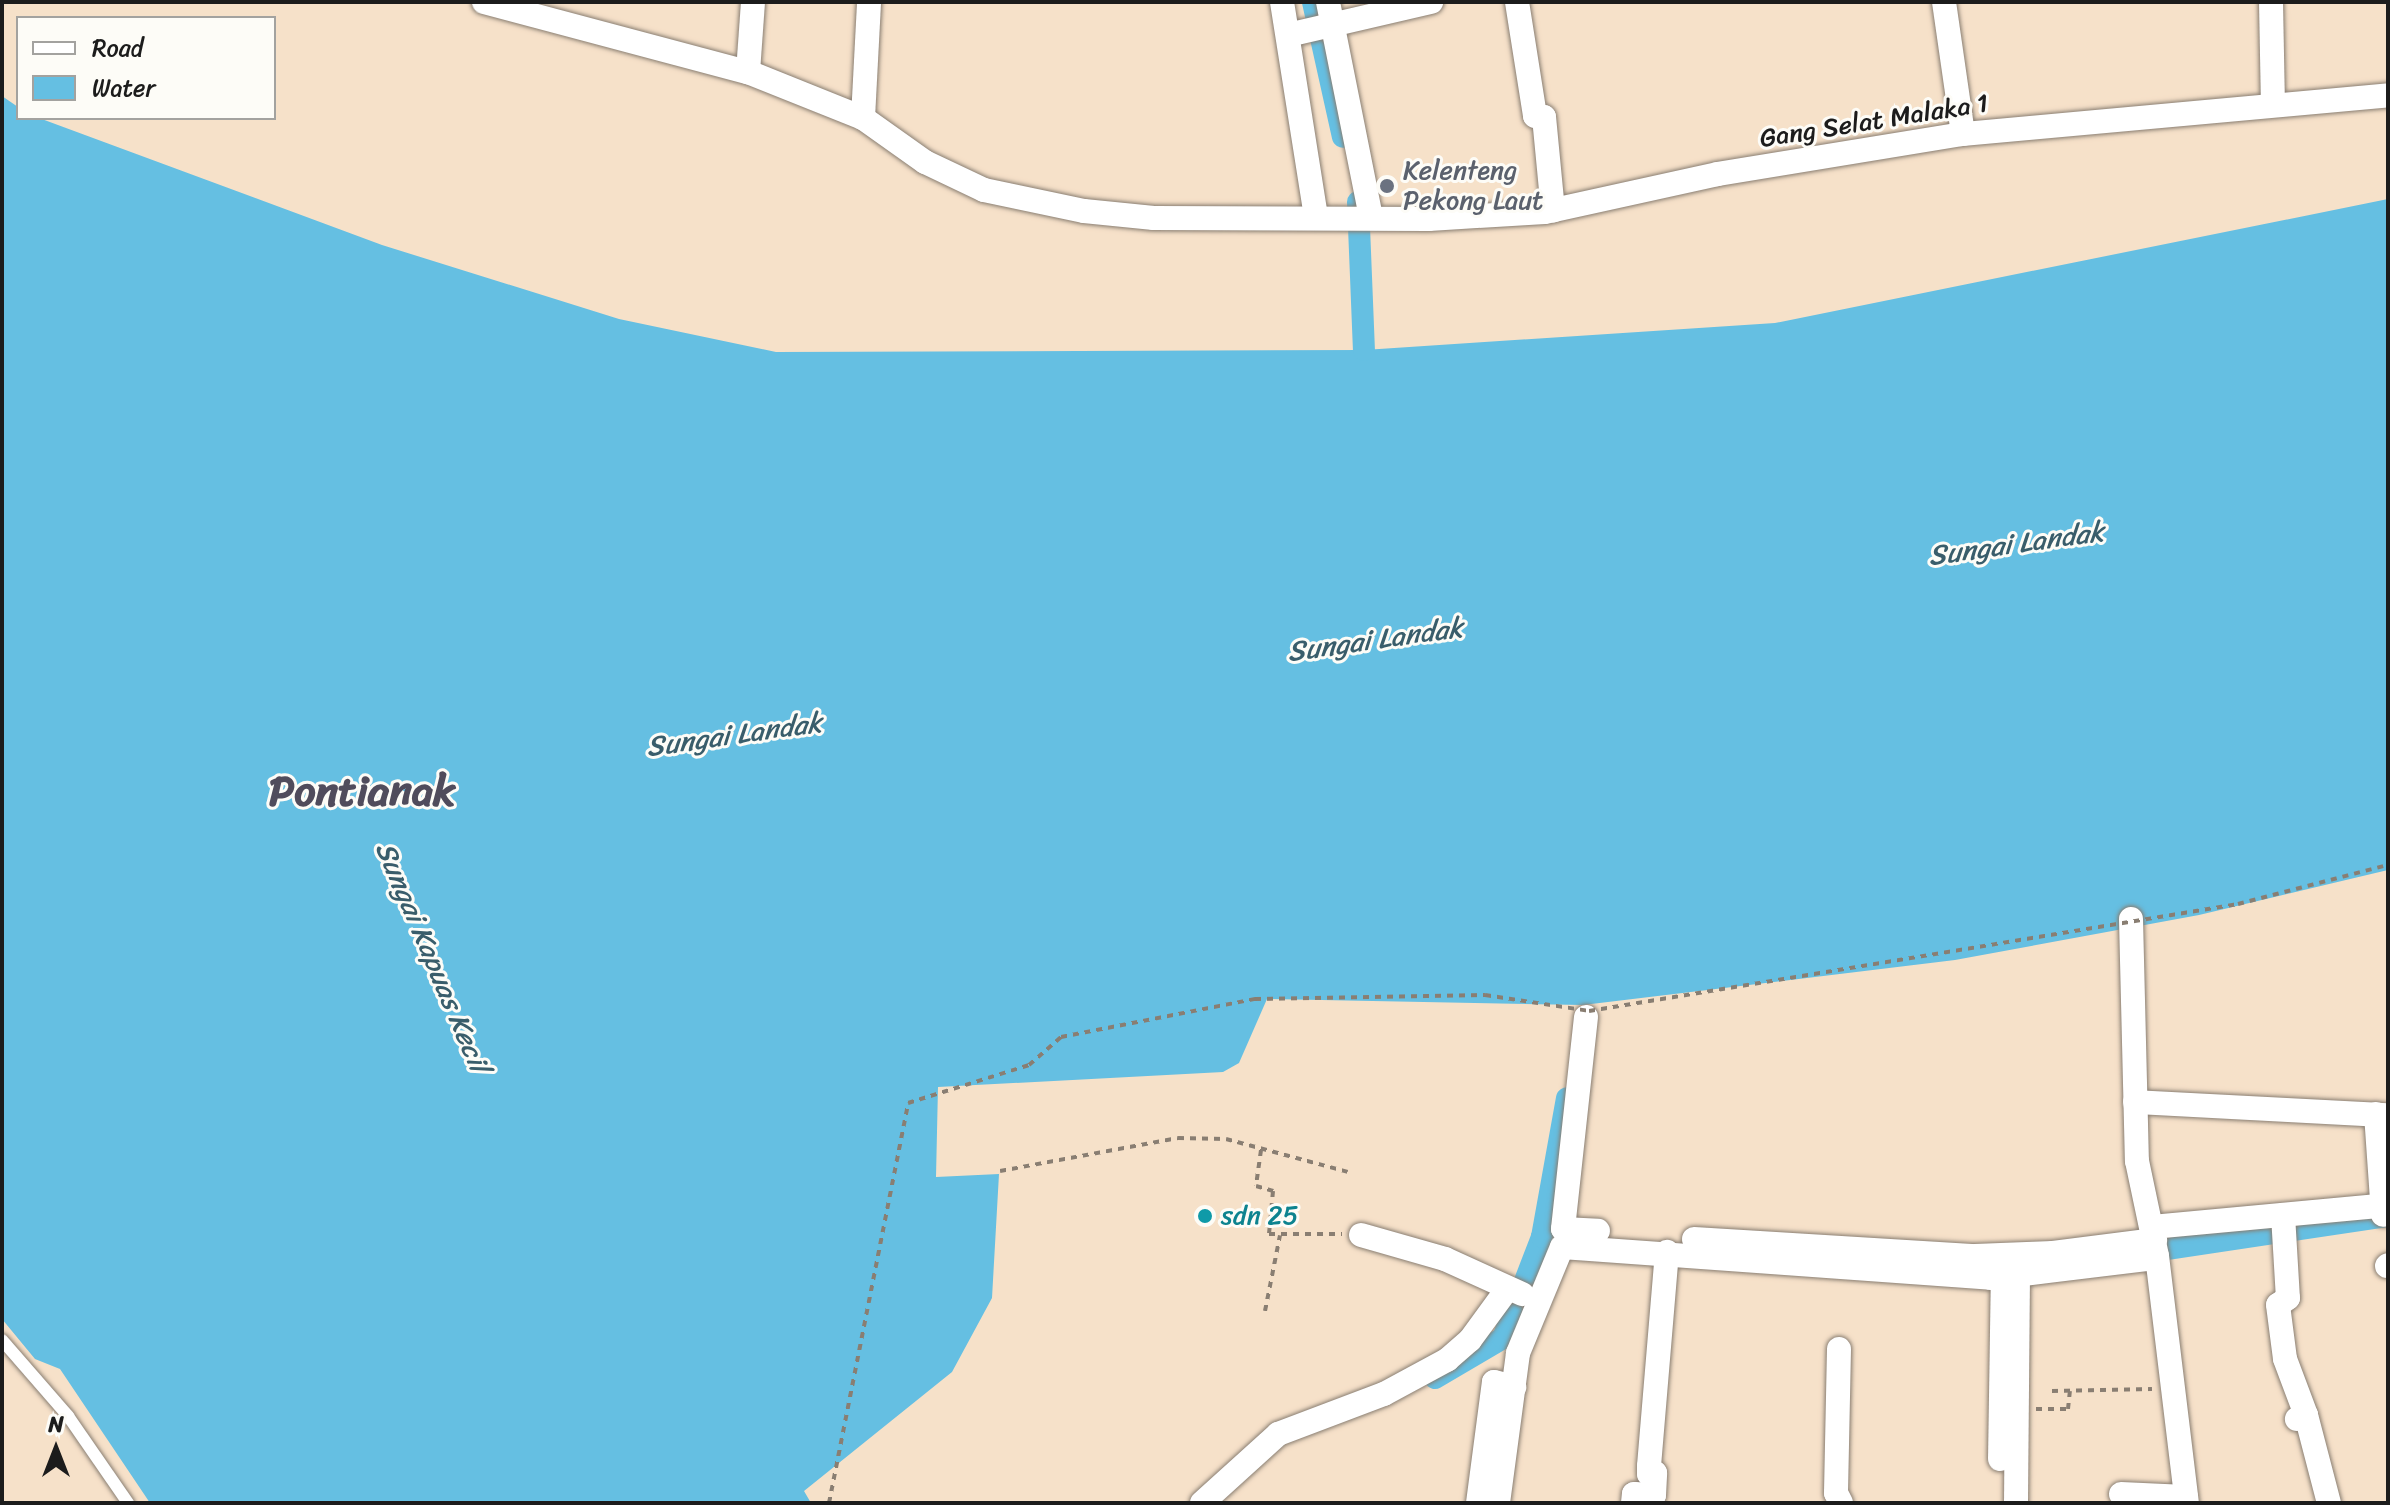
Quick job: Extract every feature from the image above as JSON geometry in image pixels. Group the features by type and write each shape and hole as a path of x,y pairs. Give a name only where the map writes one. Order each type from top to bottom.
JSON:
{"street":[{"path":"748,72 753,2"},
{"path":"863,118 869,2"},
{"path":"1282,2 1316,217"},
{"path":"1328,2 1359,216"},
{"path":"1288,35 1431,2"},
{"path":"1517,2 1535,116 1544,117 1553,211"},
{"path":"1944,2 1963,134"},
{"path":"2271,2 2273,104"},
{"name":"Gang Selat Malaka 1","path":"493,3 748,72 863,118 936,167 1015,198 1154,218 1488,218 1553,211 1718,174 1963,134 2388,95"},
{"path":"2121,1494 2186,1500 2170,1389 2155,1244 2137,1161 2131,919"},
{"path":"1478,1503 1504,1384 1562,1238 1586,1017"},
{"path":"1562,1238 1875,1260 2012,1276 2283,1215 2385,1208 2380,1114 2135,1102"},
{"path":"2283,1215 2288,1298 2278,1305 2285,1359 2329,1503"},
{"path":"1361,1235 1445,1259 1539,1301"},
{"path":"1562,1238 1667,1252 1749,1251"},
{"path":"1633,1503 1634,1494 1654,1495 1655,1473 1649,1474 1649,1466 1667,1252"},
{"path":"1875,1260 2104,1256"},
{"path":"1999,1503 2012,1276"},
{"path":"2012,1276 2016,1503"},
{"path":"1202,1503 1278,1434 1451,1371 1508,1288"},
{"path":"1839,1349 1836,1493 1841,1503"},
{"path":"1498,1503 1504,1384"}],"lane":[{"path":"2,1340 68,1416 128,1503"}],"path":[{"path":"829,1503 908,1103 1029,1065 1061,1037 1255,999 1485,995 1589,1011 2238,904 2388,865"},
{"path":"1000,1171 1178,1138 1226,1139 1348,1172"},
{"path":"1261,1150 1256,1186 1273,1191 1269,1234 1361,1235"},
{"path":"1265,1311 1280,1235"},
{"path":"2052,1391 2170,1389"},
{"path":"2029,1410 2068,1409 2070,1391"}],"water":[{"path":"2,96 16,106 16,120 44,120 382,245 619,319 776,352 1364,350 1775,323 2388,199 2388,870 2199,915 1955,960 1583,1005 1267,999 1239,1063 1223,1072 938,1087 936,1177 999,1174 992,1298 952,1372 804,1491 811,1503 150,1503 60,1369 35,1359 2,1319"}],"waterway":[{"path":"1313,2 1343,137"},
{"path":"1358,202 1364,350"},
{"path":"1435,1378 1503,1338 1542,1237 1567,1098"},
{"path":"2140,1253 2388,1216"},
{"path":"1542,1237 1584,1240"}],"place":[{"name":"Kelenteng Pekong Laut","path":"1387,186"},
{"name":"sdn 25","path":"1205,1216"}],"district":[{"name":"Pontianak","path":"362,791"}],"water label":[{"name":"Sungai Landak","path":"2016,544"},
{"name":"Sungai Landak","path":"1375,640"},
{"name":"Sungai Landak","path":"734,735"},
{"name":"Sungai Kapuas Kecil","path":"432,957"}]}
